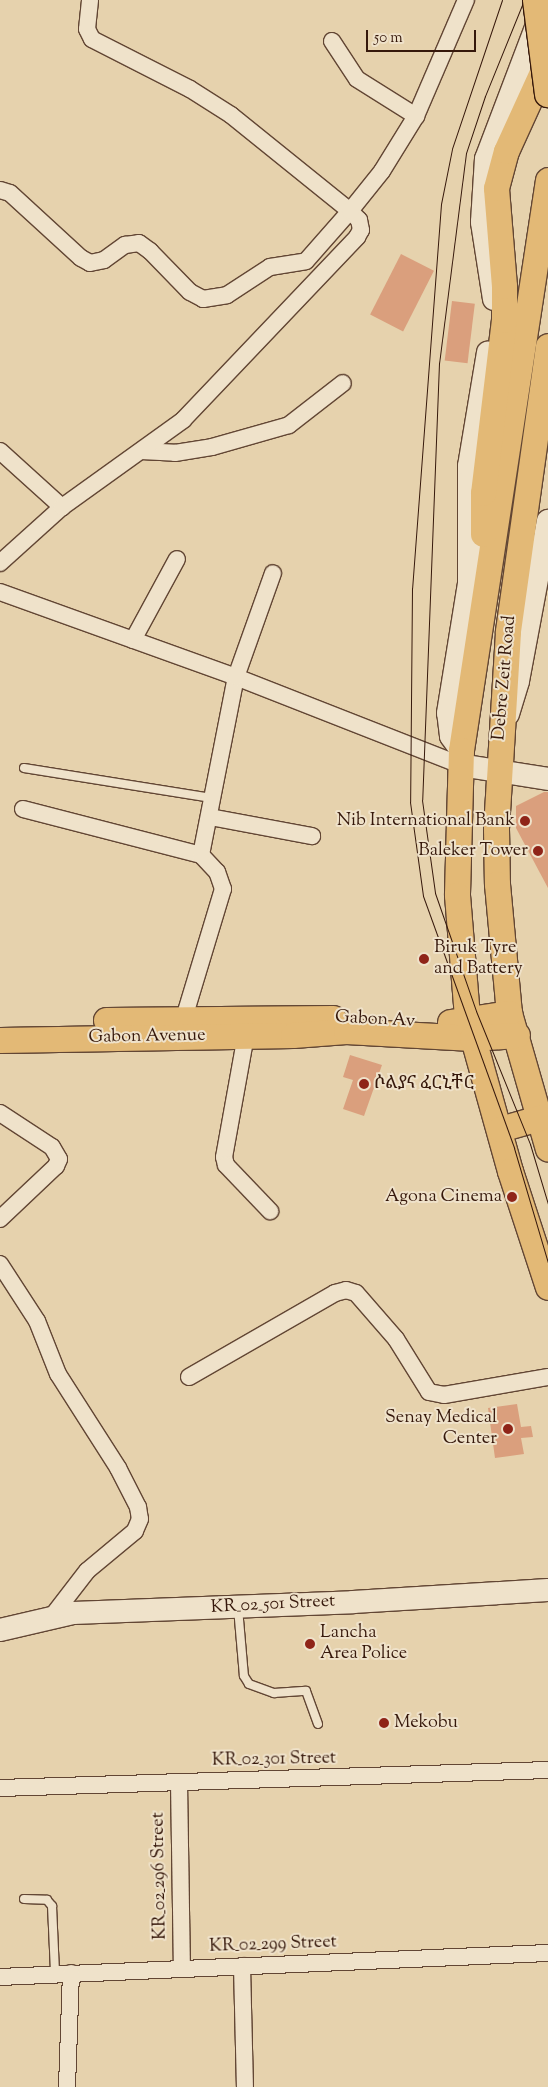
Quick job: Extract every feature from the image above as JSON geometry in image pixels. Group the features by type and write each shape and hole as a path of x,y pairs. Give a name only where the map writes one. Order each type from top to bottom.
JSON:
{"main road":[{"path":"535,0 548,100"},
{"path":"546,0 495,134 483,183 482,222 494,292 494,308 469,466 469,583 448,714 451,736 460,757 499,770 548,778"},
{"path":"491,565 483,543 483,494 504,320 504,286 496,188 506,151 548,59"},
{"path":"548,180 491,565 460,757 457,896 469,1027 548,1287"},
{"name":"Debre Zeit Road","path":"548,346 515,581 500,738 498,884 513,1024 548,1149"},
{"path":"515,581 532,532 548,454"},
{"path":"500,738 518,681 548,521"},
{"name":"Gabon Avenue","path":"0,1023 184,1018 294,1035"},
{"name":"Gabon Av","path":"243,1026 329,1018 469,1027"},
{"path":"469,1027 513,1024"},
{"name":"Gabon Avenue","path":"0,1040 243,1026"},
{"name":"Gabon Av","path":"294,1035 346,1031 469,1027"},
{"path":"500,1129 539,1118"},
{"name":"KR_02_501 Street","path":"0,1630 53,1616 548,1590"}],"street":[{"path":"0,563 62,507 183,420 351,244 361,230 359,220 350,211 231,115 190,88 92,39 87,29 90,0"},
{"path":"0,190 10,193 82,258 90,262 104,260 125,245 139,243 150,251 190,292 203,299 227,295 270,266 306,261 382,172 416,116 466,0"},
{"path":"332,41 358,80 416,116"},
{"path":"141,451 174,453 212,447 289,425 343,383"},
{"path":"0,451 62,507"},
{"path":"133,640 177,559"},
{"path":"201,855 214,798 236,677 273,573"},
{"path":"0,592 460,757"},
{"path":"23,808 201,855 217,872 223,888 184,1018"},
{"path":"210,817 312,836"},
{"path":"243,1026 224,1157 226,1165 270,1211"},
{"path":"0,1113 52,1147 59,1159 56,1166 0,1219"},
{"path":"0,1264 37,1322 58,1374 118,1468 138,1508 140,1519 135,1531 87,1571 53,1616"},
{"path":"189,1377 335,1292 346,1290 356,1293 396,1339 429,1392 444,1395 548,1377"},
{"name":"KR_02_301 Street","path":"0,1788 548,1770"},
{"name":"KR_02_296 Street","path":"178,1782 182,1969"},
{"name":"KR_02_299 Street","path":"0,1977 548,1954"},
{"path":"242,1966 246,2087"},
{"path":"63,1973 66,2087"}],"lane":[{"path":"24,768 214,798"},
{"path":"238,1607 244,1676 249,1684 274,1693 306,1691 318,1724"},
{"path":"24,1899 48,1900 52,1906 63,1973"}],"building":[{"path":"401,254 434,271 403,331 370,315"},
{"path":"452,301 475,304 468,363 445,361"},
{"name":"Baleker Tower","path":"544,792 548,792 548,888 516,828 516,806"},
{"name":"ሶልያና ፈርኒቸር","path":"350,1055 382,1065 364,1116 343,1109 353,1080 343,1077"},
{"path":"517,1404 521,1427 531,1426 533,1437 521,1438 524,1454 495,1458 488,1408"}],"tram line":[{"path":"502,0 452,149 441,204 412,588 410,802 423,896 514,1148 548,1263"},
{"path":"524,0 485,96 466,153 439,363 422,800 435,893 476,1011 530,1144 548,1204"}],"place":[{"name":"Nib International Bank","path":"525,821"},
{"name":"Baleker Tower","path":"538,851"},
{"name":"Biruk Tyre and Battery","path":"424,959"},
{"name":"ሶልያና ፈርኒቸር","path":"364,1084"},
{"name":"Agona Cinema","path":"512,1197"},
{"name":"Senay Medical Center","path":"508,1429"},
{"name":"Lancha Area Police","path":"310,1644"},
{"name":"Mekobu","path":"384,1723"}]}
